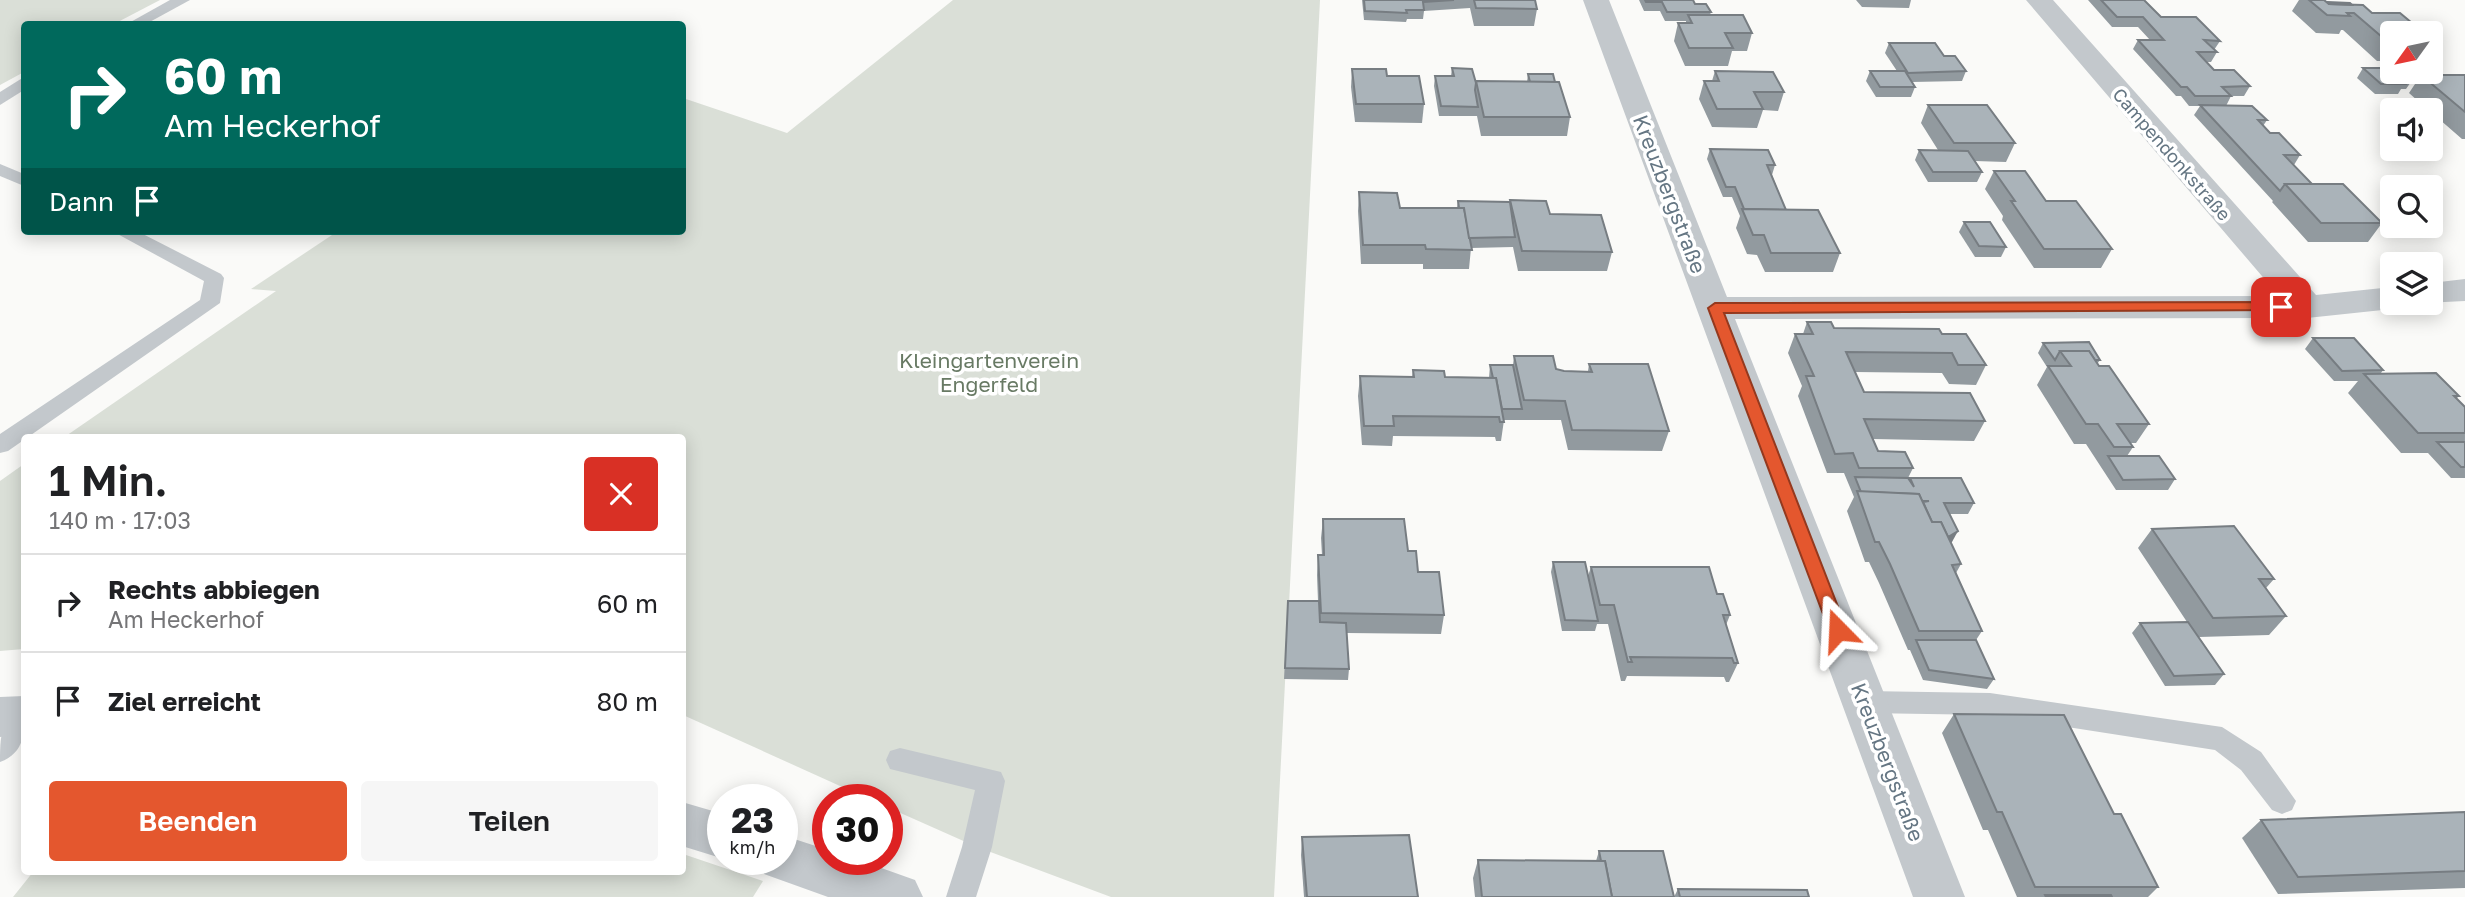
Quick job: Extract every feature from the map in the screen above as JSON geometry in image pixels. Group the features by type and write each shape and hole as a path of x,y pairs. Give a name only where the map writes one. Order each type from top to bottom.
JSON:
{"street":[{"name":"Kreuzbergstraße","path":"1596,0 1940,897"},
{"name":"Campendonkstraße","path":"2039,0 2307,307"},
{"path":"2443,292 2465,290"},
{"path":"1715,308 2307,307 2380,299"},
{"path":"0,717 21,717"},
{"path":"686,825 707,832"},
{"path":"798,863 897,897"}],"lane":[{"path":"141,21 182,0"},
{"path":"0,100 21,84"},
{"path":"0,169 21,180"},
{"path":"0,444 210,303 214,278 130,235"},
{"path":"1865,702 1990,704 2222,739 2251,761 2282,801"},
{"path":"0,750 21,721"},
{"path":"900,760 991,781 977,847 961,897"}],"green space":[{"path":"0,0 160,0 120,21 21,21 21,74 0,85"},
{"name":"Kleingartenverein Engerfeld","path":"953,0 1320,0 1274,897 1111,897 977,847 903,814 903,784 836,784 686,716 686,434 69,434 276,291 251,289 332,235 686,235 686,99 787,133"},
{"path":"21,466 21,649 0,651 0,481"},
{"path":"686,855 707,862 707,875 745,875 763,881 753,897 13,897 31,875 686,875"}],"building":[{"path":"1364,0 1454,0 1423,2 1424,10 1406,10 1407,13 1365,11"},
{"path":"1474,0 1535,0 1537,9 1476,8"},
{"path":"1645,0 1693,0 1695,4 1706,4 1711,12 1667,12 1662,2"},
{"path":"2101,0 2144,0 2161,17 2196,17 2220,41 2204,40 2217,52 2197,52 2214,70 2234,70 2250,86 2222,87 2231,96 2195,96 2187,87 2181,87 2138,40 2164,40 2143,17 2117,17"},
{"path":"2309,0 2324,0 2329,4 2363,5 2372,13 2400,13 2410,21 2380,21 2380,35 2354,13 2347,13 2350,16 2327,15"},
{"path":"2327,2 2350,3 2352,5 2329,4"},
{"path":"1688,15 1743,15 1752,33 1725,33 1733,48 1689,48 1678,23 1692,23"},
{"path":"1889,43 1935,43 1944,56 1955,56 1966,71 1908,73"},
{"path":"1452,68 1472,69 1478,107 1441,106 1435,76 1454,76"},
{"path":"2363,68 2380,68 2380,83"},
{"path":"1352,69 1386,69 1387,76 1419,76 1424,104 1356,104"},
{"path":"1715,71 1773,72 1784,92 1754,92 1763,109 1717,109 1704,81 1719,81"},
{"path":"1870,71 1905,71 1915,87 1880,87"},
{"path":"1528,74 1553,74 1555,82 1530,82"},
{"path":"2443,75 2465,75 2465,112 2432,84 2443,84"},
{"path":"1476,81 1559,82 1570,117 1484,117"},
{"path":"1928,105 1987,105 2015,143 1954,143"},
{"path":"2200,105 2252,106 2267,120 2258,120 2270,133 2279,133 2300,155 2284,155 2312,184 2285,184 2280,191"},
{"path":"1710,149 1768,150 1775,165 1767,165 1786,210 1744,209 1735,187 1726,187"},
{"path":"1919,150 1968,151 1982,172 1933,172"},
{"path":"1994,171 2025,171 2046,201 2076,201 2112,249 2044,249"},
{"path":"2285,184 2343,184 2380,221 2380,223 2321,223"},
{"path":"1359,192 1397,193 1400,208 1464,208 1472,250 1426,249 1425,245 1363,245"},
{"path":"1510,200 1546,201 1550,214 1601,215 1612,252 1522,251"},
{"path":"1458,201 1510,202 1515,237 1469,238 1464,208 1459,208"},
{"path":"1742,209 1818,210 1840,253 1771,253 1764,235 1753,235"},
{"path":"1964,222 1990,222 2006,247 1979,246"},
{"path":"1807,322 1831,322 1834,328 1939,329 1942,334 1966,334 1986,365 1958,365 1952,353 1846,352 1864,392 1970,393 1985,421 1864,419 1878,451 1905,452 1913,468 1859,468 1853,453 1835,454 1806,376 1814,376 1795,334 1813,334"},
{"path":"2313,338 2354,338 2383,370 2342,371"},
{"path":"2089,342 2100,360 2095,360 2089,351 2060,351 2055,360 2043,343"},
{"path":"2060,351 2089,351 2099,366 2109,366 2149,424 2117,424 2133,447 2114,447 2098,424 2086,424 2048,366 2071,366"},
{"path":"1514,356 1553,356 1556,369 1564,371 1592,372 1589,364 1648,364 1669,431 1572,430 1565,401 1524,400"},
{"path":"1490,365 1513,365 1522,409 1502,409 1496,378 1493,378"},
{"path":"1413,370 1444,371 1445,377 1496,378 1504,422 1500,422 1499,417 1393,416 1394,426 1364,426 1360,376 1414,377"},
{"path":"2436,373 2459,396 2454,396 2465,407 2465,433 2418,433 2364,374"},
{"path":"2437,442 2465,442 2465,467 2461,467"},
{"path":"2108,456 2159,456 2175,479 2123,480"},
{"path":"1855,477 1908,478 1914,487 1910,478 1961,478 1974,503 1944,503 1958,531 1948,537 1941,522 1932,522 1923,502 1929,501 1922,501 1919,494 1861,492"},
{"path":"1857,491 1919,494 1932,522 1941,522 1961,564 1952,565 1982,631 1919,631 1890,564 1879,542 1875,542"},
{"path":"1323,519 1404,519 1408,551 1416,551 1418,572 1439,572 1444,615 1321,613 1318,555 1324,555"},
{"path":"2234,526 2274,579 2259,579 2286,616 2213,618 2152,529"},
{"path":"1553,562 1585,562 1598,621 1565,620"},
{"path":"1591,567 1709,567 1717,594 1723,594 1730,615 1723,615 1738,663 1734,663 1732,658 1630,657 1632,662 1628,662 1614,605 1600,605"},
{"path":"1288,601 1319,601 1320,622 1346,623 1349,669 1285,668"},
{"path":"2188,622 2224,674 2174,676 2140,623"},
{"path":"1916,640 1976,640 1994,679 1929,670"},
{"path":"1954,714 2064,715 2114,814 2121,814 2158,887 2035,887 2002,812 1997,812"},
{"path":"2465,812 2465,871 2298,877 2261,820"},
{"path":"1409,835 1418,897 1307,897 1302,837"},
{"path":"1599,851 1663,851 1674,897 1612,897 1605,861 1601,861"},
{"path":"1478,860 1605,861 1612,897 1482,897"},
{"path":"1678,889 1807,890 1809,897 1680,897"},
{"path":"2045,895 2111,895 2112,897 2046,897"}],"route":[{"path":"1838,630 1715,308 2281,307"}]}
